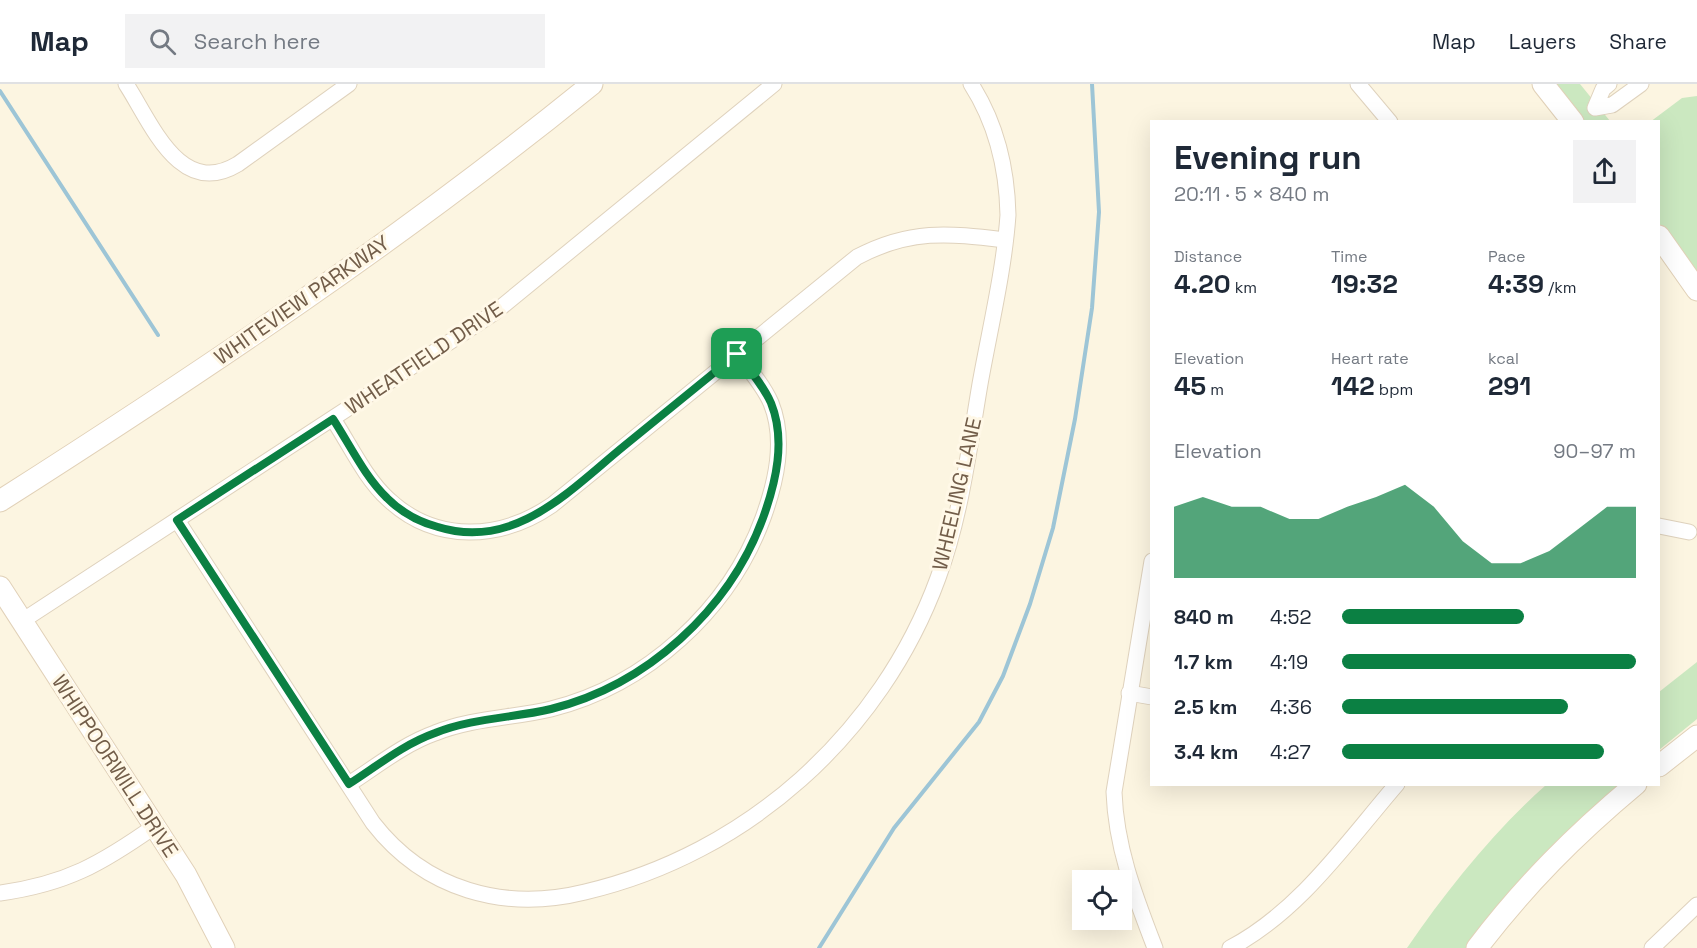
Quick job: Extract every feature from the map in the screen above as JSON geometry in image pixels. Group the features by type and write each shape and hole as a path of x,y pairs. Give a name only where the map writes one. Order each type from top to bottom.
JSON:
{"street":[{"path":"126,84 174,157 191,170 210,175 225,172 238,164 348,84"},
{"name":"WHITEVIEW PARKWAY","path":"0,501 228,352 333,280 458,189 592,84"},
{"name":"WHEATFIELD DRIVE","path":"22,621 494,313 774,84"},
{"name":"WHEELING LANE","path":"177,520 386,839 413,863 456,888 478,895 514,899 564,896 625,881 696,851 774,803 834,749 862,715 901,658 927,607 939,576 958,509 1005,240 1007,200 1002,162 989,119 971,84"},
{"path":"1358,84 1388,120"},
{"path":"1543,84 1573,120"},
{"path":"1595,108 1603,89 1609,84"},
{"path":"1578,120 1595,108 1612,105 1641,84"},
{"path":"333,419 376,486 405,512 447,530 470,533 492,532 527,521 552,505 845,266 881,245 930,234 1005,240"},
{"path":"1660,237 1697,290"},
{"path":"349,784 407,746 436,732 551,709 609,687 659,656 705,615 730,583 750,548 772,491 779,455 771,404 737,354"},
{"path":"1660,526 1689,532"},
{"path":"1150,572 1116,771 1116,827 1124,865 1155,948"},
{"name":"WHIPPOORWILL DRIVE","path":"0,587 186,875 224,948"},
{"path":"1129,693 1150,696"},
{"path":"1660,765 1697,736"},
{"path":"1230,948 1267,925 1292,903 1395,786"},
{"path":"1477,948 1558,853 1634,786"},
{"path":"0,893 39,886 76,875 108,858 155,826"},
{"path":"1652,948 1697,905"}],"green space":[{"path":"1553,84 1580,84 1609,120 1581,120"},
{"path":"1697,96 1697,276 1660,224 1660,120 1653,120 1682,98"},
{"path":"1697,662 1697,719 1660,749 1660,691"},
{"path":"1545,786 1617,786 1544,855 1467,948 1407,948 1472,862 1526,803"}],"waterway":[{"path":"819,948 894,828 979,722 1003,676 1030,604 1053,528 1075,419 1092,308 1099,212 1092,84"},
{"path":"0,91 158,335"}],"route":[{"path":"737,354 765,391 771,404 776,420 779,455 772,491 759,530 730,583 705,615 659,656 609,687 551,709 459,725 436,732 401,750 349,784 177,520 333,419 376,486 387,499 414,518 447,530 470,533 492,532 515,526 552,505 737,354"}]}
